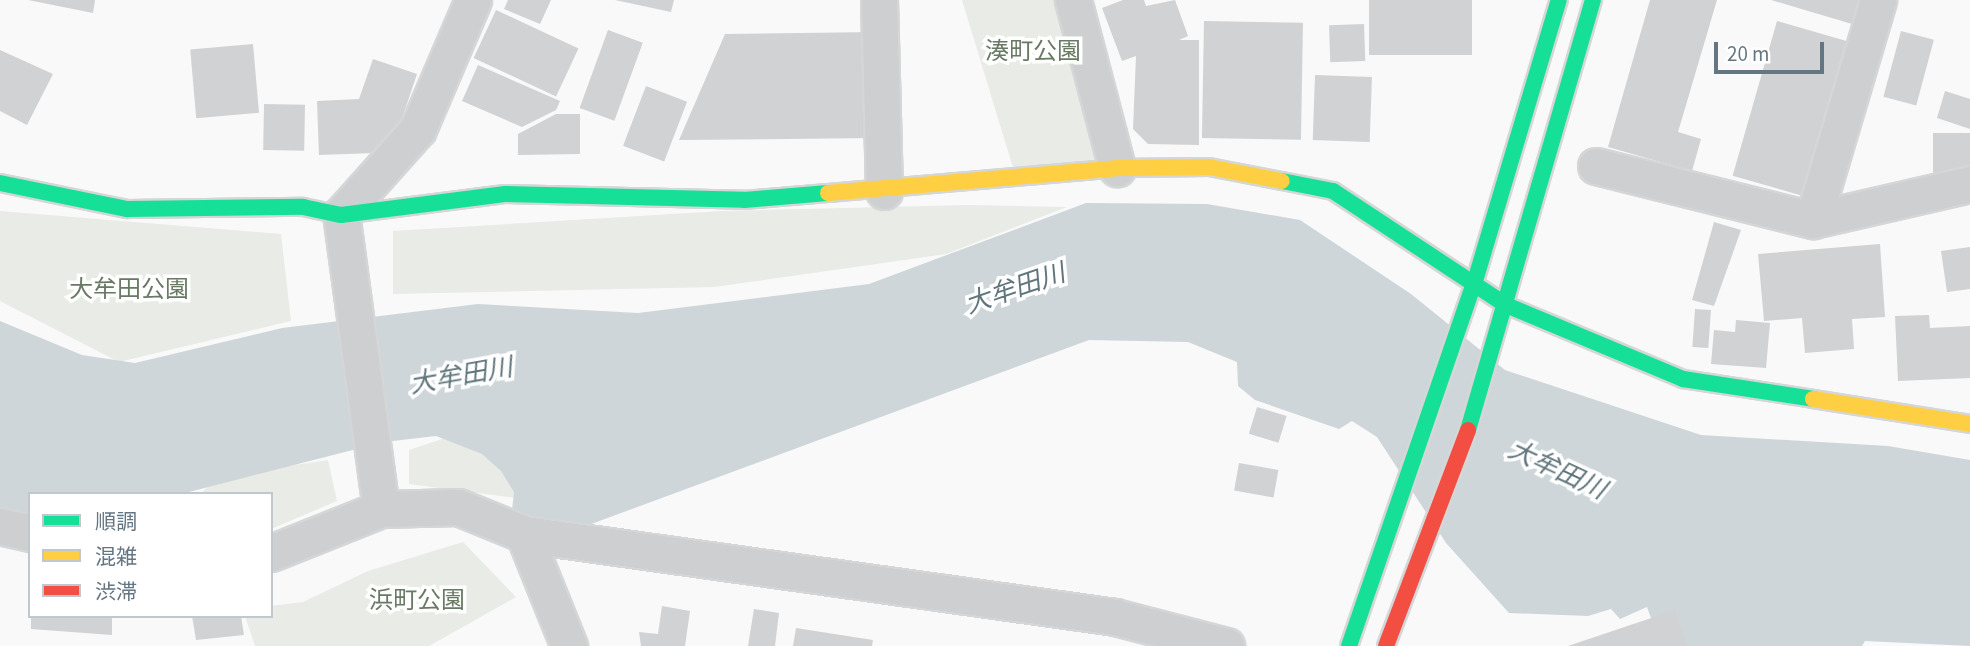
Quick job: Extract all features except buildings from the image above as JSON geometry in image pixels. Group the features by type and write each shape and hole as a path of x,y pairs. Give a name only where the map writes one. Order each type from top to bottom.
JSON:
{"street":[{"path":"381,509 341,215 418,129 473,0"},
{"path":"879,0 884,191"},
{"path":"1073,0 1117,168"},
{"path":"1349,646 1420,450 1463,309 1475,281 1559,0"},
{"path":"1386,646 1456,472 1593,0"},
{"path":"1813,220 1878,0"},
{"path":"1596,166 1813,220 1970,184"},
{"path":"0,183 127,209 303,207 341,215 506,194 744,200 884,191 1117,168 1209,167 1333,191 1475,281 1506,304 1683,379 1970,424"},
{"path":"273,553 381,509 458,507 524,534 1115,617 1226,646"},
{"path":"0,526 28,533"},
{"path":"524,534 569,646"}],"green space":[{"name":"湊町公園","path":"962,0 1073,0 1117,168 1014,171"},
{"path":"968,205 1067,207 946,254 714,287 393,294 393,231 722,211"},
{"name":"大牟田公園","path":"0,211 281,234 291,321 119,362 0,301"},
{"path":"451,436 501,458 523,499 409,484 409,450"},
{"path":"328,460 337,501 273,528 273,492 203,492 216,477"},
{"name":"浜町公園","path":"463,542 516,597 429,646 255,646 246,618 273,618 273,606 303,602 368,571"}],"water":[{"name":"大牟田川","path":"1086,203 1207,204 1300,220 1411,294 1505,370 1701,435 1888,446 1970,460 1970,646 1865,641 1862,646 1661,646 1647,607 1620,619 1611,609 1588,616 1509,613 1446,543 1377,437 1352,421 1339,429 1255,400 1238,386 1237,362 1188,342 1089,340 586,526 578,540 512,510 514,492 501,471 482,454 436,436 384,442 189,492 28,492 28,528 0,521 0,321 82,355 135,363 282,328 478,304 638,313 869,284"}],"traffic: fast":[{"path":"1349,646 1475,281 1559,0"},
{"path":"1468,430 1593,0"},
{"path":"1282,181 1333,191 1506,305 1683,379 1813,399"},
{"path":"0,183 127,209 303,207 341,215 506,194 744,200 828,193"}],"traffic: slow":[{"path":"828,193 1117,168 1209,167 1282,181"},
{"path":"1813,399 1970,424"}],"traffic: jam":[{"path":"1386,646 1468,430"}]}
